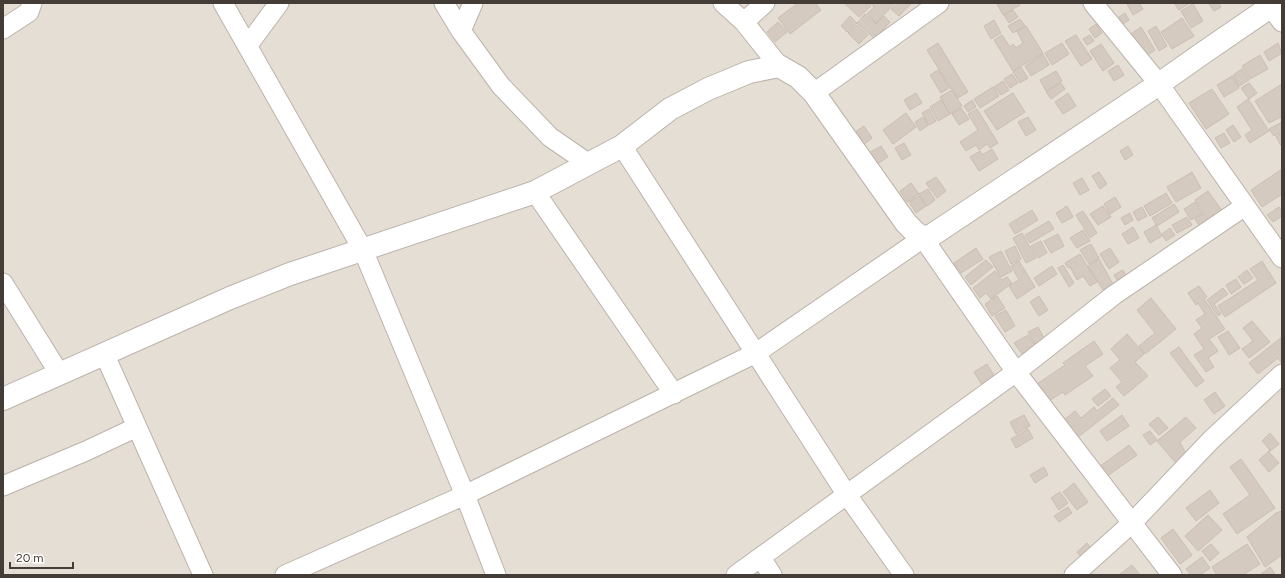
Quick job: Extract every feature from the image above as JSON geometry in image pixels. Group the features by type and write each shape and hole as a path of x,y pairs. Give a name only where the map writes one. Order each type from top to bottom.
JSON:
{"street":[{"path":"3,29 29,12 32,3"},
{"path":"223,3 363,250 496,575"},
{"path":"248,45 278,3"},
{"path":"444,3 461,31 501,86 550,138 589,164"},
{"path":"461,31 472,3"},
{"path":"723,3 744,22 779,66 798,77 814,93 906,223 923,238 1016,372 1172,575"},
{"path":"744,22 765,3"},
{"path":"814,93 939,3"},
{"path":"1093,3 1159,84 1282,258"},
{"path":"285,575 464,495 756,353 923,238 940,230 1203,53 1276,11"},
{"path":"3,399 230,298 290,274 535,192 622,146 670,109 708,89 749,72 779,66"},
{"path":"622,146 847,496 904,575"},
{"path":"535,192 674,394"},
{"path":"736,575 1016,372 1114,295 1245,206"},
{"path":"3,283 60,374"},
{"path":"104,353 203,575"},
{"path":"1074,575 1132,523 1212,440 1282,374"},
{"path":"3,486 138,427"},
{"path":"761,558 772,575"}],"shaded area":[{"path":"3,3 1282,3 1282,575 3,575"}],"building":[{"path":"798,3 815,3 821,10 790,34 778,18"},
{"path":"868,3 871,6 859,17 845,4"},
{"path":"870,3 895,3 876,23 867,14 874,7"},
{"path":"898,3 912,3 899,16 891,9"},
{"path":"1019,3 1020,5 1003,15 997,4"},
{"path":"1139,3 1143,9 1133,15 1127,4"},
{"path":"1174,3 1190,3 1179,10"},
{"path":"1218,3 1221,7 1214,11 1209,4"},
{"path":"1193,4 1203,21 1191,28 1181,11"},
{"path":"1013,10 1018,17 1009,23 1004,15"},
{"path":"1125,13 1129,20 1123,24 1119,17"},
{"path":"865,14 876,24 884,16 890,22 875,39 857,23"},
{"path":"850,16 857,23 847,32 841,26"},
{"path":"1182,18 1194,36 1172,49 1161,32"},
{"path":"1020,19 1025,26 1013,33 1008,26"},
{"path":"994,20 1001,33 991,39 984,26"},
{"path":"778,22 787,32 775,42 767,32"},
{"path":"1096,24 1102,33 1095,38 1089,29"},
{"path":"857,25 868,35 859,44 848,33"},
{"path":"1026,26 1043,53 1013,71 994,40 1002,35 1010,47 1013,44 1016,48 1023,43 1017,31"},
{"path":"1156,26 1167,46 1159,51 1148,31"},
{"path":"1141,27 1155,50 1146,56 1131,34"},
{"path":"1076,35 1092,59 1081,66 1065,41"},
{"path":"1090,35 1094,41 1087,45 1083,39"},
{"path":"938,43 968,92 958,98 927,50"},
{"path":"1062,43 1069,54 1052,65 1045,53"},
{"path":"1278,43 1282,53 1269,61 1264,52"},
{"path":"1101,44 1114,63 1103,71 1090,51"},
{"path":"1043,54 1049,65 1031,76 1025,66"},
{"path":"1260,55 1268,69 1250,79 1242,66"},
{"path":"1118,65 1124,75 1114,81 1108,71"},
{"path":"1021,67 1028,78 1020,83 1013,72"},
{"path":"1242,69 1249,80 1239,86 1233,75"},
{"path":"938,70 949,88 941,93 930,75"},
{"path":"1056,71 1062,81 1046,91 1040,80"},
{"path":"1012,74 1018,83 1010,88 1004,79"},
{"path":"1232,76 1239,88 1224,97 1217,85"},
{"path":"1003,81 1009,90 1001,95 994,87"},
{"path":"1061,83 1065,89 1051,99 1046,92"},
{"path":"1249,83 1257,93 1249,99 1241,88"},
{"path":"1282,84 1282,119 1281,117 1269,123 1255,101"},
{"path":"993,87 999,96 980,108 974,99"},
{"path":"1212,89 1229,114 1206,129 1189,103"},
{"path":"952,90 962,106 950,114 940,97"},
{"path":"916,93 922,103 910,110 904,100"},
{"path":"1013,93 1025,112 997,130 984,111"},
{"path":"1068,93 1076,106 1063,114 1055,102"},
{"path":"1248,99 1269,131 1250,143 1245,135 1252,130 1237,107"},
{"path":"941,100 950,114 938,121 930,107"},
{"path":"972,100 976,107 968,112 964,106"},
{"path":"961,108 969,119 959,125 952,114"},
{"path":"929,109 936,121 929,125 922,113"},
{"path":"977,109 998,143 990,148 987,144 979,150 976,145 966,151 960,142 978,130 968,114"},
{"path":"906,113 916,127 893,144 883,130"},
{"path":"923,117 928,125 920,131 915,122"},
{"path":"1028,117 1036,130 1026,136 1018,122"},
{"path":"1282,122 1282,132 1274,136 1269,129"},
{"path":"1233,125 1241,137 1234,142 1226,130"},
{"path":"864,126 872,138 863,145 855,132"},
{"path":"1224,133 1230,143 1221,148 1215,138"},
{"path":"1282,133 1282,147 1276,137"},
{"path":"904,143 911,155 902,160 895,148"},
{"path":"881,146 888,157 877,164 869,153"},
{"path":"1128,146 1133,155 1125,160 1120,151"},
{"path":"992,149 998,159 979,171 970,157 980,151 982,155"},
{"path":"1282,169 1282,194 1262,207 1251,190"},
{"path":"1099,172 1107,184 1100,189 1092,176"},
{"path":"1192,172 1201,188 1176,202 1167,187"},
{"path":"936,177 946,191 937,198 926,183"},
{"path":"1082,178 1089,190 1080,195 1073,183"},
{"path":"911,183 919,194 907,202 900,191"},
{"path":"928,189 935,200 927,206 919,194"},
{"path":"1208,191 1225,215 1202,230 1195,219 1204,213 1195,200"},
{"path":"1166,193 1172,203 1150,216 1144,206"},
{"path":"919,196 926,206 916,213 909,202"},
{"path":"1115,197 1121,207 1110,214 1104,204"},
{"path":"1195,202 1202,213 1191,220 1184,209"},
{"path":"1174,204 1179,212 1157,226 1152,218"},
{"path":"1067,206 1073,217 1062,223 1056,213"},
{"path":"1103,206 1111,217 1098,225 1090,214"},
{"path":"1142,207 1147,216 1138,221 1133,212"},
{"path":"1279,207 1282,211 1282,216 1273,222 1267,215"},
{"path":"1032,210 1038,220 1015,234 1009,224"},
{"path":"1083,211 1097,233 1090,238 1076,215"},
{"path":"1130,213 1133,220 1125,225 1121,218"},
{"path":"1187,217 1192,225 1177,233 1172,225"},
{"path":"1049,221 1054,229 1030,243 1025,235"},
{"path":"1156,225 1162,236 1150,243 1144,232"},
{"path":"1133,227 1139,238 1128,244 1122,234"},
{"path":"1170,228 1175,235 1166,241 1162,234"},
{"path":"1083,230 1090,241 1077,248 1070,238"},
{"path":"1022,233 1036,258 1026,263 1013,238"},
{"path":"1058,234 1064,246 1051,253 1044,241"},
{"path":"1041,241 1047,253 1038,258 1031,246"},
{"path":"1091,244 1099,258 1089,264 1080,250"},
{"path":"1015,246 1021,259 1011,264 1005,251"},
{"path":"976,248 983,259 961,273 954,263"},
{"path":"1110,248 1119,262 1109,269 1100,254"},
{"path":"1001,251 1012,271 1001,277 989,257"},
{"path":"1080,254 1097,282 1090,286 1083,276 1077,280 1070,267 1068,268 1065,263"},
{"path":"1099,259 1113,284 1103,290 1088,266"},
{"path":"986,260 993,267 971,285 965,277"},
{"path":"1019,261 1035,287 1017,299 1009,286 1019,280 1011,266"},
{"path":"1262,261 1276,283 1225,317 1218,306 1258,280 1250,269"},
{"path":"1063,265 1074,283 1069,287 1058,268"},
{"path":"1052,266 1057,274 1039,286 1034,278"},
{"path":"1123,270 1129,282 1121,286 1114,275"},
{"path":"1247,270 1253,278 1244,284 1238,277"},
{"path":"995,271 1002,280 1007,277 1012,283 991,299 986,293 980,298 973,288"},
{"path":"1236,279 1241,287 1231,294 1226,285"},
{"path":"1199,286 1207,297 1204,299 1225,329 1209,339 1218,351 1208,358 1214,367 1206,372 1194,355 1204,349 1194,334 1202,328 1196,320 1205,314 1198,303 1196,305 1188,293"},
{"path":"1223,288 1228,294 1214,304 1221,314 1218,316 1207,300"},
{"path":"997,296 1005,308 992,316 985,304"},
{"path":"1039,296 1048,310 1039,316 1030,302"},
{"path":"1151,298 1176,329 1145,354 1139,346 1155,333 1137,310"},
{"path":"1006,310 1015,326 1005,332 995,316"},
{"path":"1252,321 1270,342 1249,358 1242,349 1253,341 1243,328"},
{"path":"1038,327 1044,338 1035,344 1028,332"},
{"path":"1228,331 1240,348 1229,355 1218,337"},
{"path":"1127,334 1144,354 1135,362 1148,376 1124,396 1116,387 1122,382 1110,368 1120,360 1111,349"},
{"path":"1028,335 1035,346 1022,354 1014,343"},
{"path":"1282,337 1282,363 1278,358 1258,374 1249,363"},
{"path":"1094,341 1103,354 1085,366 1093,376 1065,395 1063,392 1049,401 1037,384 1065,365 1063,363"},
{"path":"1179,347 1204,381 1196,387 1170,353"},
{"path":"987,364 998,382 985,390 974,372"},
{"path":"1105,389 1111,396 1098,406 1092,399"},
{"path":"1215,392 1225,406 1214,414 1204,400"},
{"path":"1113,398 1119,405 1077,438 1063,421 1075,411 1081,418 1094,407 1097,411"},
{"path":"1024,415 1030,426 1016,434 1010,422"},
{"path":"1122,415 1129,426 1107,441 1100,431"},
{"path":"1158,417 1168,428 1159,435 1149,424"},
{"path":"1186,417 1196,428 1180,442 1189,460 1188,461 1196,471 1188,477 1157,441"},
{"path":"1028,429 1033,438 1016,448 1011,439"},
{"path":"1150,431 1157,440 1150,445 1143,435"},
{"path":"1270,433 1279,444 1269,452 1279,463 1269,472 1259,460 1270,450 1262,441"},
{"path":"1129,445 1137,455 1106,477 1099,467"},
{"path":"1241,459 1275,508 1237,534 1223,514 1250,495 1230,467"},
{"path":"1044,467 1048,475 1035,483 1030,475"},
{"path":"1074,483 1088,502 1077,510 1063,492"},
{"path":"1210,490 1219,503 1196,521 1186,508"},
{"path":"1060,492 1068,503 1059,510 1051,498"},
{"path":"1068,507 1072,513 1059,522 1054,516"},
{"path":"1282,511 1282,555 1265,567 1247,537 1276,513"},
{"path":"1208,515 1222,530 1198,551 1185,536"},
{"path":"1173,529 1192,555 1180,564 1161,538"},
{"path":"1087,543 1095,553 1086,562 1077,552"},
{"path":"1211,544 1219,553 1210,561 1202,551"},
{"path":"1247,544 1260,564 1243,575 1217,575 1212,567"},
{"path":"1202,557 1210,568 1200,575 1191,575 1186,569"},
{"path":"1132,565 1140,575 1119,575"},
{"path":"1270,567 1275,574 1260,575"}]}
